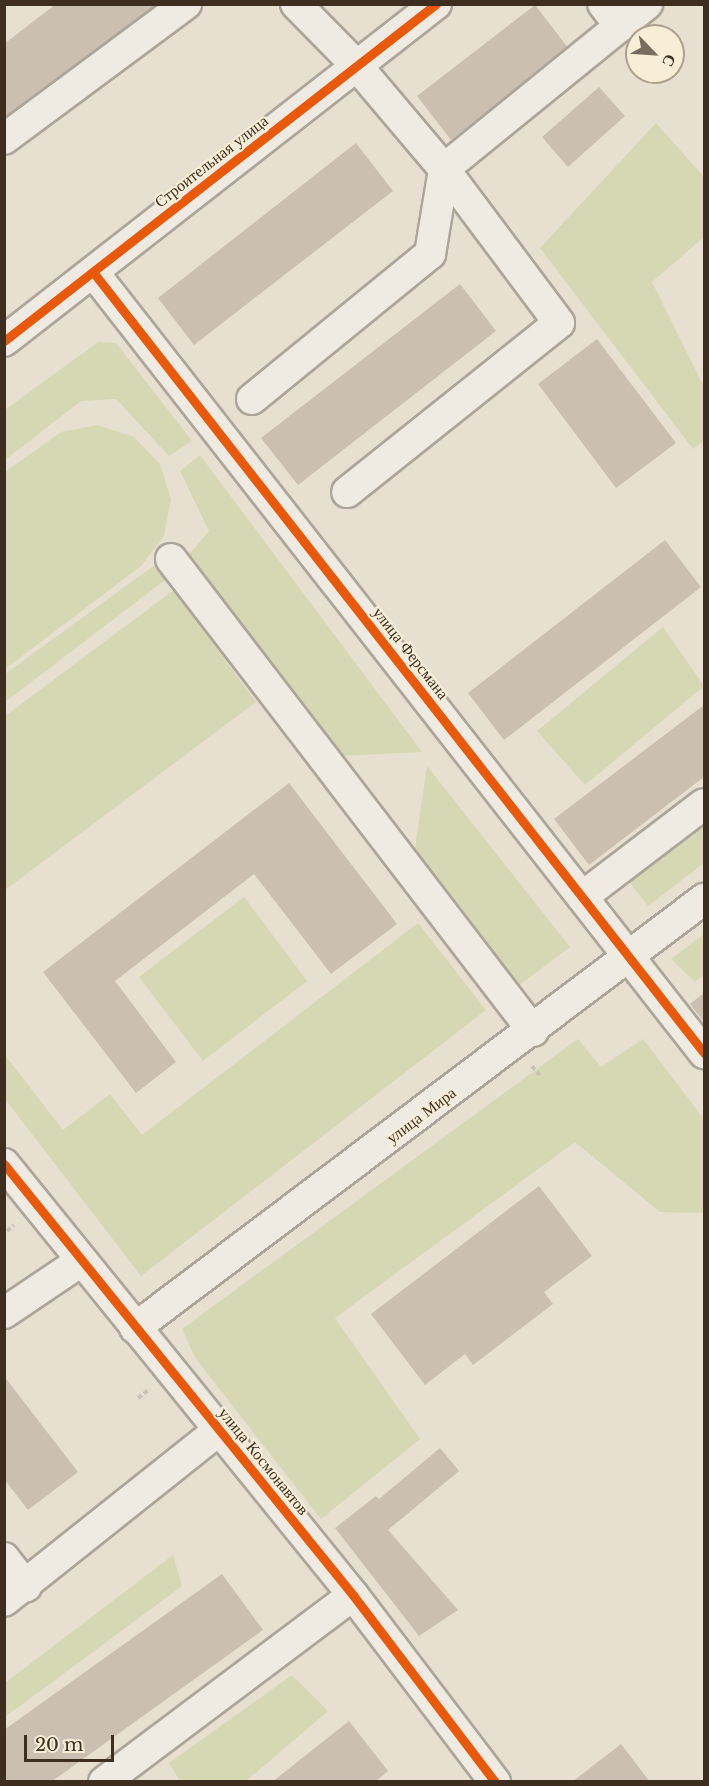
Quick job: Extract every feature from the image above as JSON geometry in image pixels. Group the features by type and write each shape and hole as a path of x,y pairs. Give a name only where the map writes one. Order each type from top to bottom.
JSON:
{"street":[{"path":"4,139 186,4"},
{"path":"296,4 357,66 444,169 558,323 347,492"},
{"name":"Строительная улица","path":"4,341 436,4"},
{"path":"252,399 430,254 444,169 611,15 647,4"},
{"name":"улица Ферсмана","path":"93,272 705,1053"},
{"path":"171,559 533,1031"},
{"path":"582,897 705,804"},
{"name":"улица Мира","path":"135,1328 533,1031 705,899"},
{"name":"улица Космонавтов","path":"4,1164 353,1595 495,1782"},
{"path":"4,1313 81,1261"},
{"path":"4,1558 16,1593 220,1430"},
{"path":"104,1782 353,1595"}],"green space":[{"path":"656,123 704,177 704,237 652,282 704,387 704,441 693,449 540,248"},
{"path":"98,342 116,343 192,441 169,456 116,399 81,401 5,460 5,410"},
{"path":"98,425 134,437 160,464 171,499 164,536 141,566 5,669 5,472 61,432"},
{"path":"200,455 422,752 341,756 187,557 209,531 180,471"},
{"path":"159,562 169,577 5,702 5,674"},
{"path":"174,590 256,702 5,890 5,716"},
{"path":"663,627 704,686 585,785 537,731"},
{"path":"427,766 570,947 517,987 414,855"},
{"path":"704,820 704,863 648,906 627,879"},
{"path":"244,897 307,981 203,1061 139,977"},
{"path":"418,923 486,1010 141,1276 5,1099 5,1055 63,1130 110,1094 142,1135"},
{"path":"704,934 704,974 695,982 671,959"},
{"path":"578,1039 601,1067 643,1039 704,1119 704,1213 660,1212 575,1142 335,1318 420,1439 321,1519 196,1359 182,1329"},
{"path":"173,1555 182,1586 5,1717 5,1683"},
{"path":"292,1675 328,1711 246,1781 180,1781 169,1763"}],"building":[{"path":"56,4 162,4 4,126 4,44"},
{"path":"535,5 569,49 451,140 417,96"},
{"path":"599,87 625,116 568,167 542,137"},
{"path":"356,143 393,191 194,345 158,298"},
{"path":"460,284 496,331 298,485 261,438"},
{"path":"597,339 676,443 616,488 538,384"},
{"path":"665,540 701,587 504,740 468,693"},
{"path":"704,705 704,777 589,865 554,819"},
{"path":"289,783 397,924 331,974 254,874 115,981 176,1062 136,1093 43,972"},
{"path":"704,993 704,1022 690,1004"},
{"path":"539,1186 592,1256 544,1292 553,1304 473,1365 465,1354 425,1385 371,1314"},
{"path":"4,1376 78,1472 28,1510 4,1479"},
{"path":"440,1448 459,1471 388,1530 458,1610 419,1636 335,1528 376,1496 379,1499"},
{"path":"222,1574 263,1630 51,1782 4,1782 4,1730"},
{"path":"349,1721 388,1771 375,1782 272,1782"},
{"path":"621,1744 650,1782 572,1782"}],"cycle path":[{"path":"4,341 436,4"},
{"path":"93,272 704,1053"},
{"path":"4,1164 353,1595 495,1782"}]}
